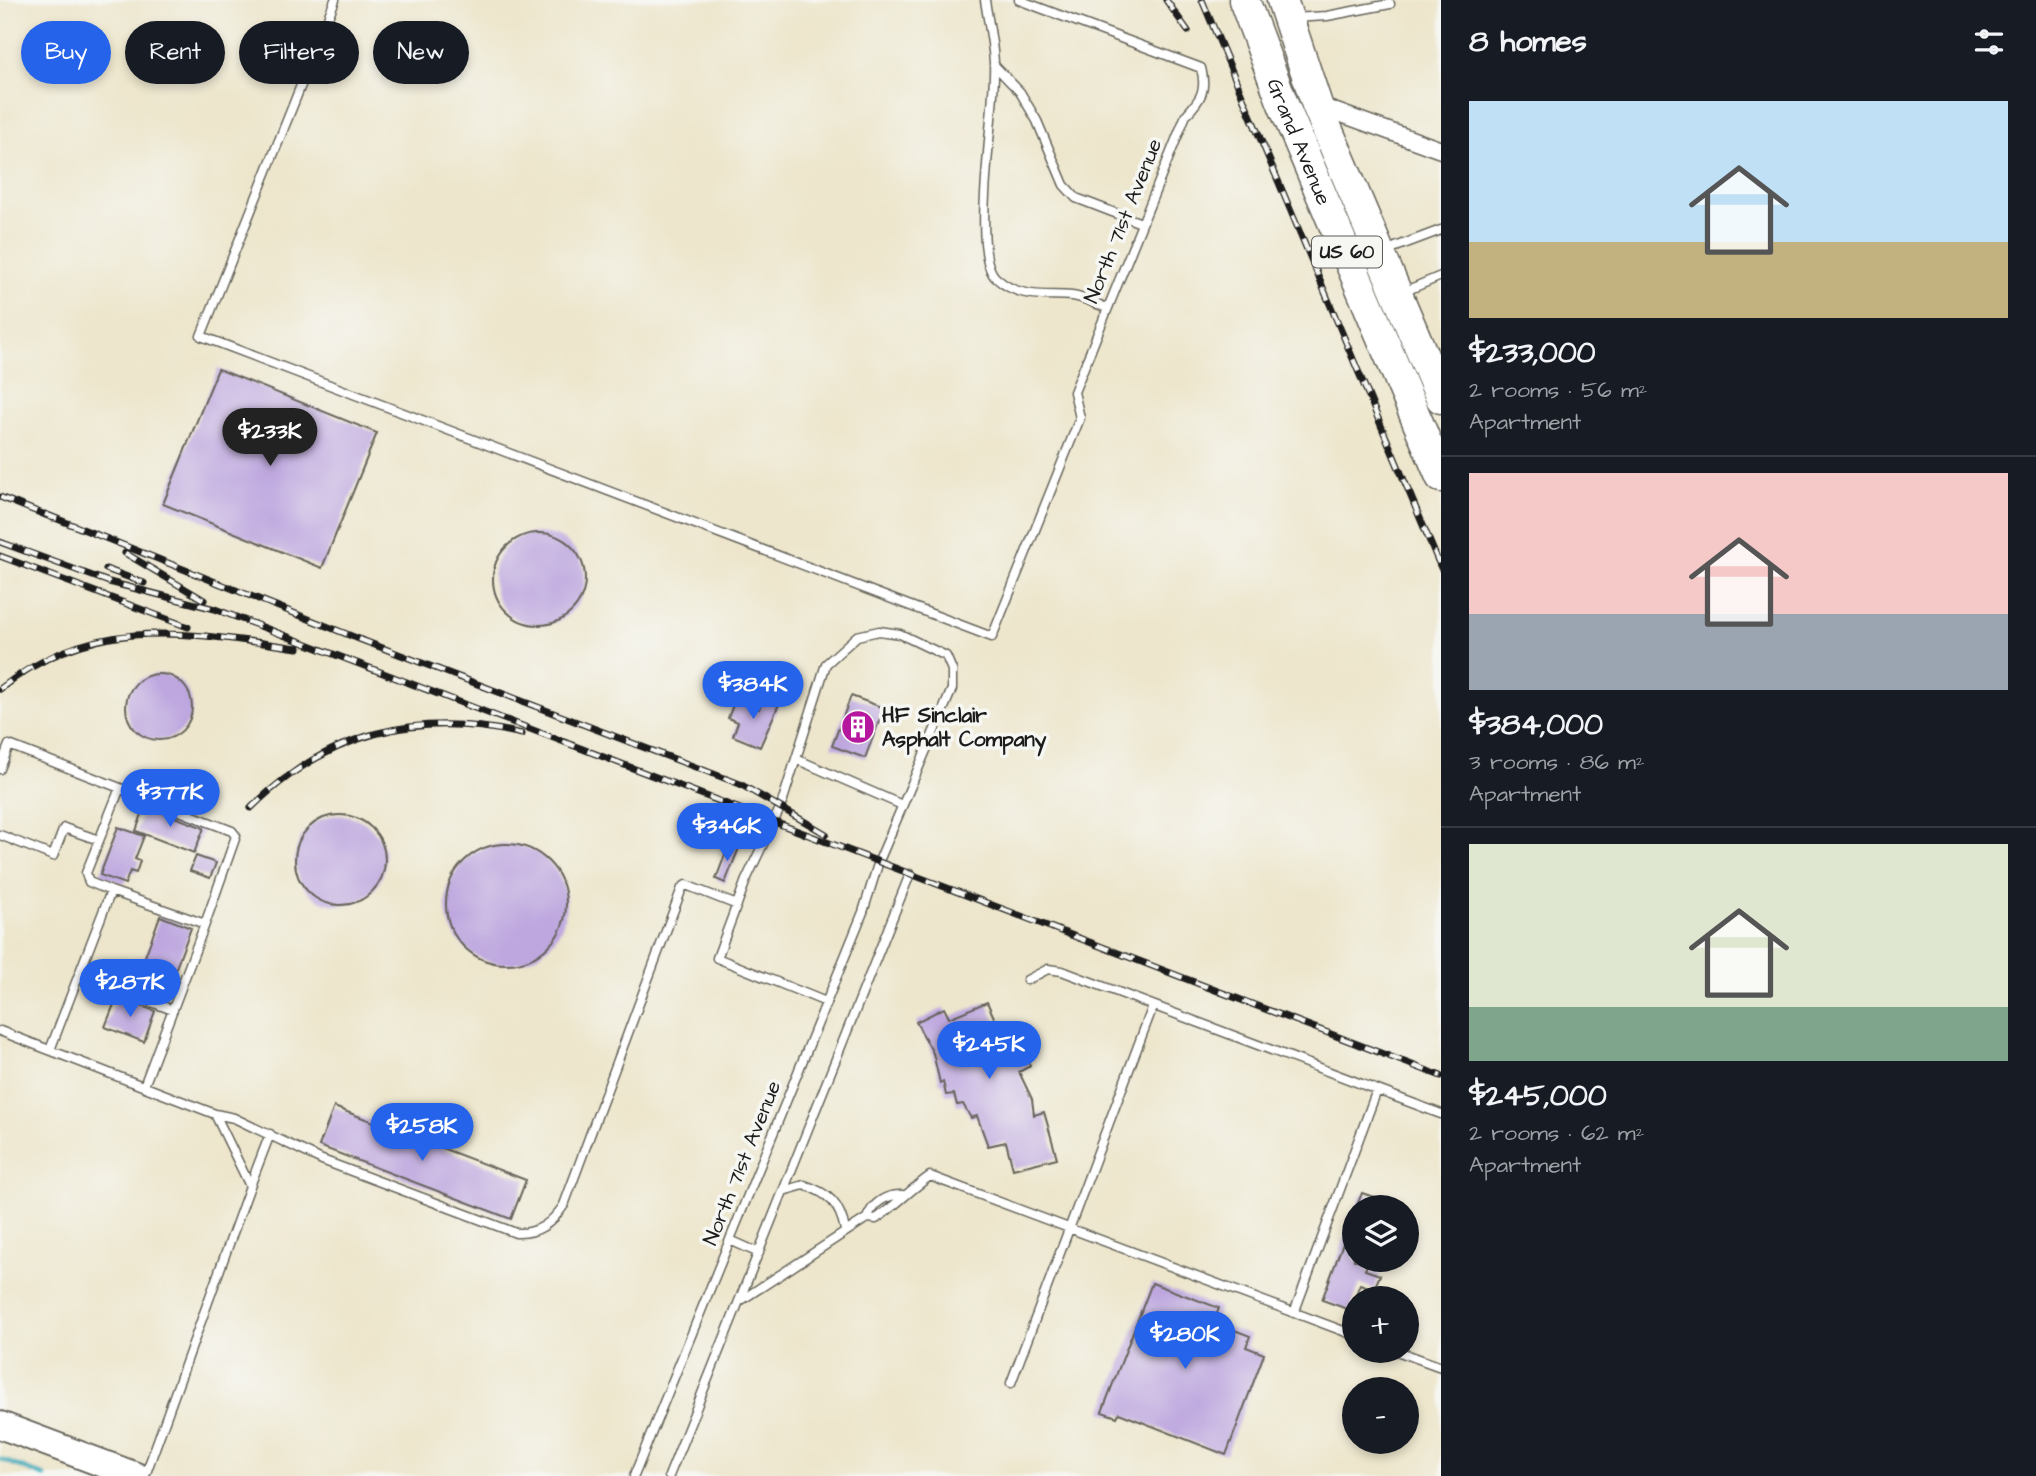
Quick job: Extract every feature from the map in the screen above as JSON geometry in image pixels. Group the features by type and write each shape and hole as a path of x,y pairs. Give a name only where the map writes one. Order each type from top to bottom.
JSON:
{"highway":[{"path":"1249,14 1285,9"},
{"name":"Grand Avenue","path":"1285,9 1317,105 1441,398"},
{"name":"Grand Avenue","path":"1249,14 1441,477"}],"main road":[{"path":"0,1425 136,1476"}],"street":[{"path":"1317,105 1441,150"}],"lane":[{"name":"North 71st Avenue","path":"335,0 201,336 992,637 1080,418 1074,392 1186,115 1203,97 1204,81 1200,68 1019,0"},
{"path":"985,0 994,65 984,219 987,264 995,278 1017,292 1034,296 1073,296 1107,308"},
{"path":"1285,9 1327,16 1390,4"},
{"path":"994,65 1020,92 1037,121 1064,185 1076,198 1141,223"},
{"path":"1380,253 1441,230"},
{"path":"1397,294 1441,276"},
{"name":"North 71st Avenue","path":"634,1476 827,1002 863,912 878,861 952,689 952,670 946,656 929,645 900,634 880,631 857,636 826,664 778,814 764,838 717,958 827,1002"},
{"path":"0,769 9,745 232,831 236,836 144,1086"},
{"path":"796,759 902,805"},
{"path":"120,788 86,873 87,879 111,891 205,924"},
{"path":"0,835 53,856 64,828 99,840"},
{"path":"669,1476 911,874"},
{"path":"0,1031 270,1134 322,1160 516,1233 544,1227 564,1205 682,888 694,888 737,905"},
{"path":"50,1050 111,891"},
{"path":"1027,979 1048,969 1062,971 1441,1114"},
{"path":"79,975 173,1010"},
{"path":"1011,1383 1153,1006"},
{"path":"1294,1313 1377,1090"},
{"path":"215,1114 250,1186"},
{"path":"145,1476 270,1134"},
{"path":"740,1301 845,1230 867,1217 876,1219 897,1204 902,1195 930,1176 1342,1331"},
{"path":"783,1191 804,1185 829,1195 841,1211 845,1230"},
{"path":"730,1240 759,1253"},
{"path":"1419,1359 1441,1367"}],"building":[{"path":"218,369 377,433 322,568 163,504"},
{"path":"539,533 557,537 571,547 581,561 585,579 581,597 571,611 557,621 539,625 521,621 507,611 497,597 493,579 497,561 507,547 521,537"},
{"path":"159,674 172,677 182,684 189,694 192,707 189,720 182,730 172,737 159,740 146,737 136,730 129,720 126,707 129,694 136,684 146,677"},
{"name":"HF Sinclair Asphalt Company","path":"851,696 884,708 865,758 832,746"},
{"path":"763,698 779,704 760,747 733,736 738,722 728,718 735,700 759,709"},
{"path":"145,806 204,828 194,853 136,831"},
{"path":"340,815 357,819 372,828 381,843 385,860 381,877 372,892 357,901 340,905 323,901 308,892 299,877 295,860 299,843 308,828 323,819"},
{"path":"118,827 144,836 135,859 140,861 136,873 130,871 125,884 100,875"},
{"path":"506,844 529,849 548,862 561,881 566,904 561,927 548,946 529,959 506,964 483,959 464,946 451,927 446,904 451,881 464,862 483,849"},
{"path":"729,844 739,848 725,883 716,879"},
{"path":"196,856 216,863 210,878 190,871"},
{"path":"160,916 191,928 171,981 140,970"},
{"path":"117,997 155,1011 144,1042 105,1027"},
{"path":"987,1002 1005,1042 1016,1038 1030,1066 1019,1072 1032,1099 1034,1115 1044,1112 1057,1158 1013,1169 1006,1142 988,1146 977,1116 971,1118 963,1104 957,1105 954,1094 946,1095 943,1082 940,1083 933,1053 916,1022 944,1008 949,1018"},
{"path":"334,1107 526,1180 511,1219 319,1146"},
{"path":"1342,1246 1342,1272 1371,1272 1380,1275 1375,1286 1342,1286 1342,1307 1322,1300"},
{"path":"1152,1283 1219,1308 1214,1322 1250,1336 1246,1347 1264,1354 1226,1455 1119,1413 1117,1417 1102,1412"}],"waterway":[{"path":"0,1459 44,1476"}],"railway":[{"path":"1166,0 1188,31"},
{"path":"1202,0 1441,568"},
{"path":"0,497 53,518"},
{"path":"45,514 359,639 740,784 826,834"},
{"path":"0,542 109,582 215,609 1441,1076"},
{"path":"125,553 204,600"},
{"path":"0,556 188,627"},
{"path":"106,569 144,583"},
{"path":"0,689 36,665 71,648 143,634 218,637 298,648"},
{"path":"251,808 280,782 311,761 343,745 376,734 410,727 446,725 483,727 522,734"}],"place":[{"name":"HF Sinclair Asphalt Company","path":"858,727"}]}
